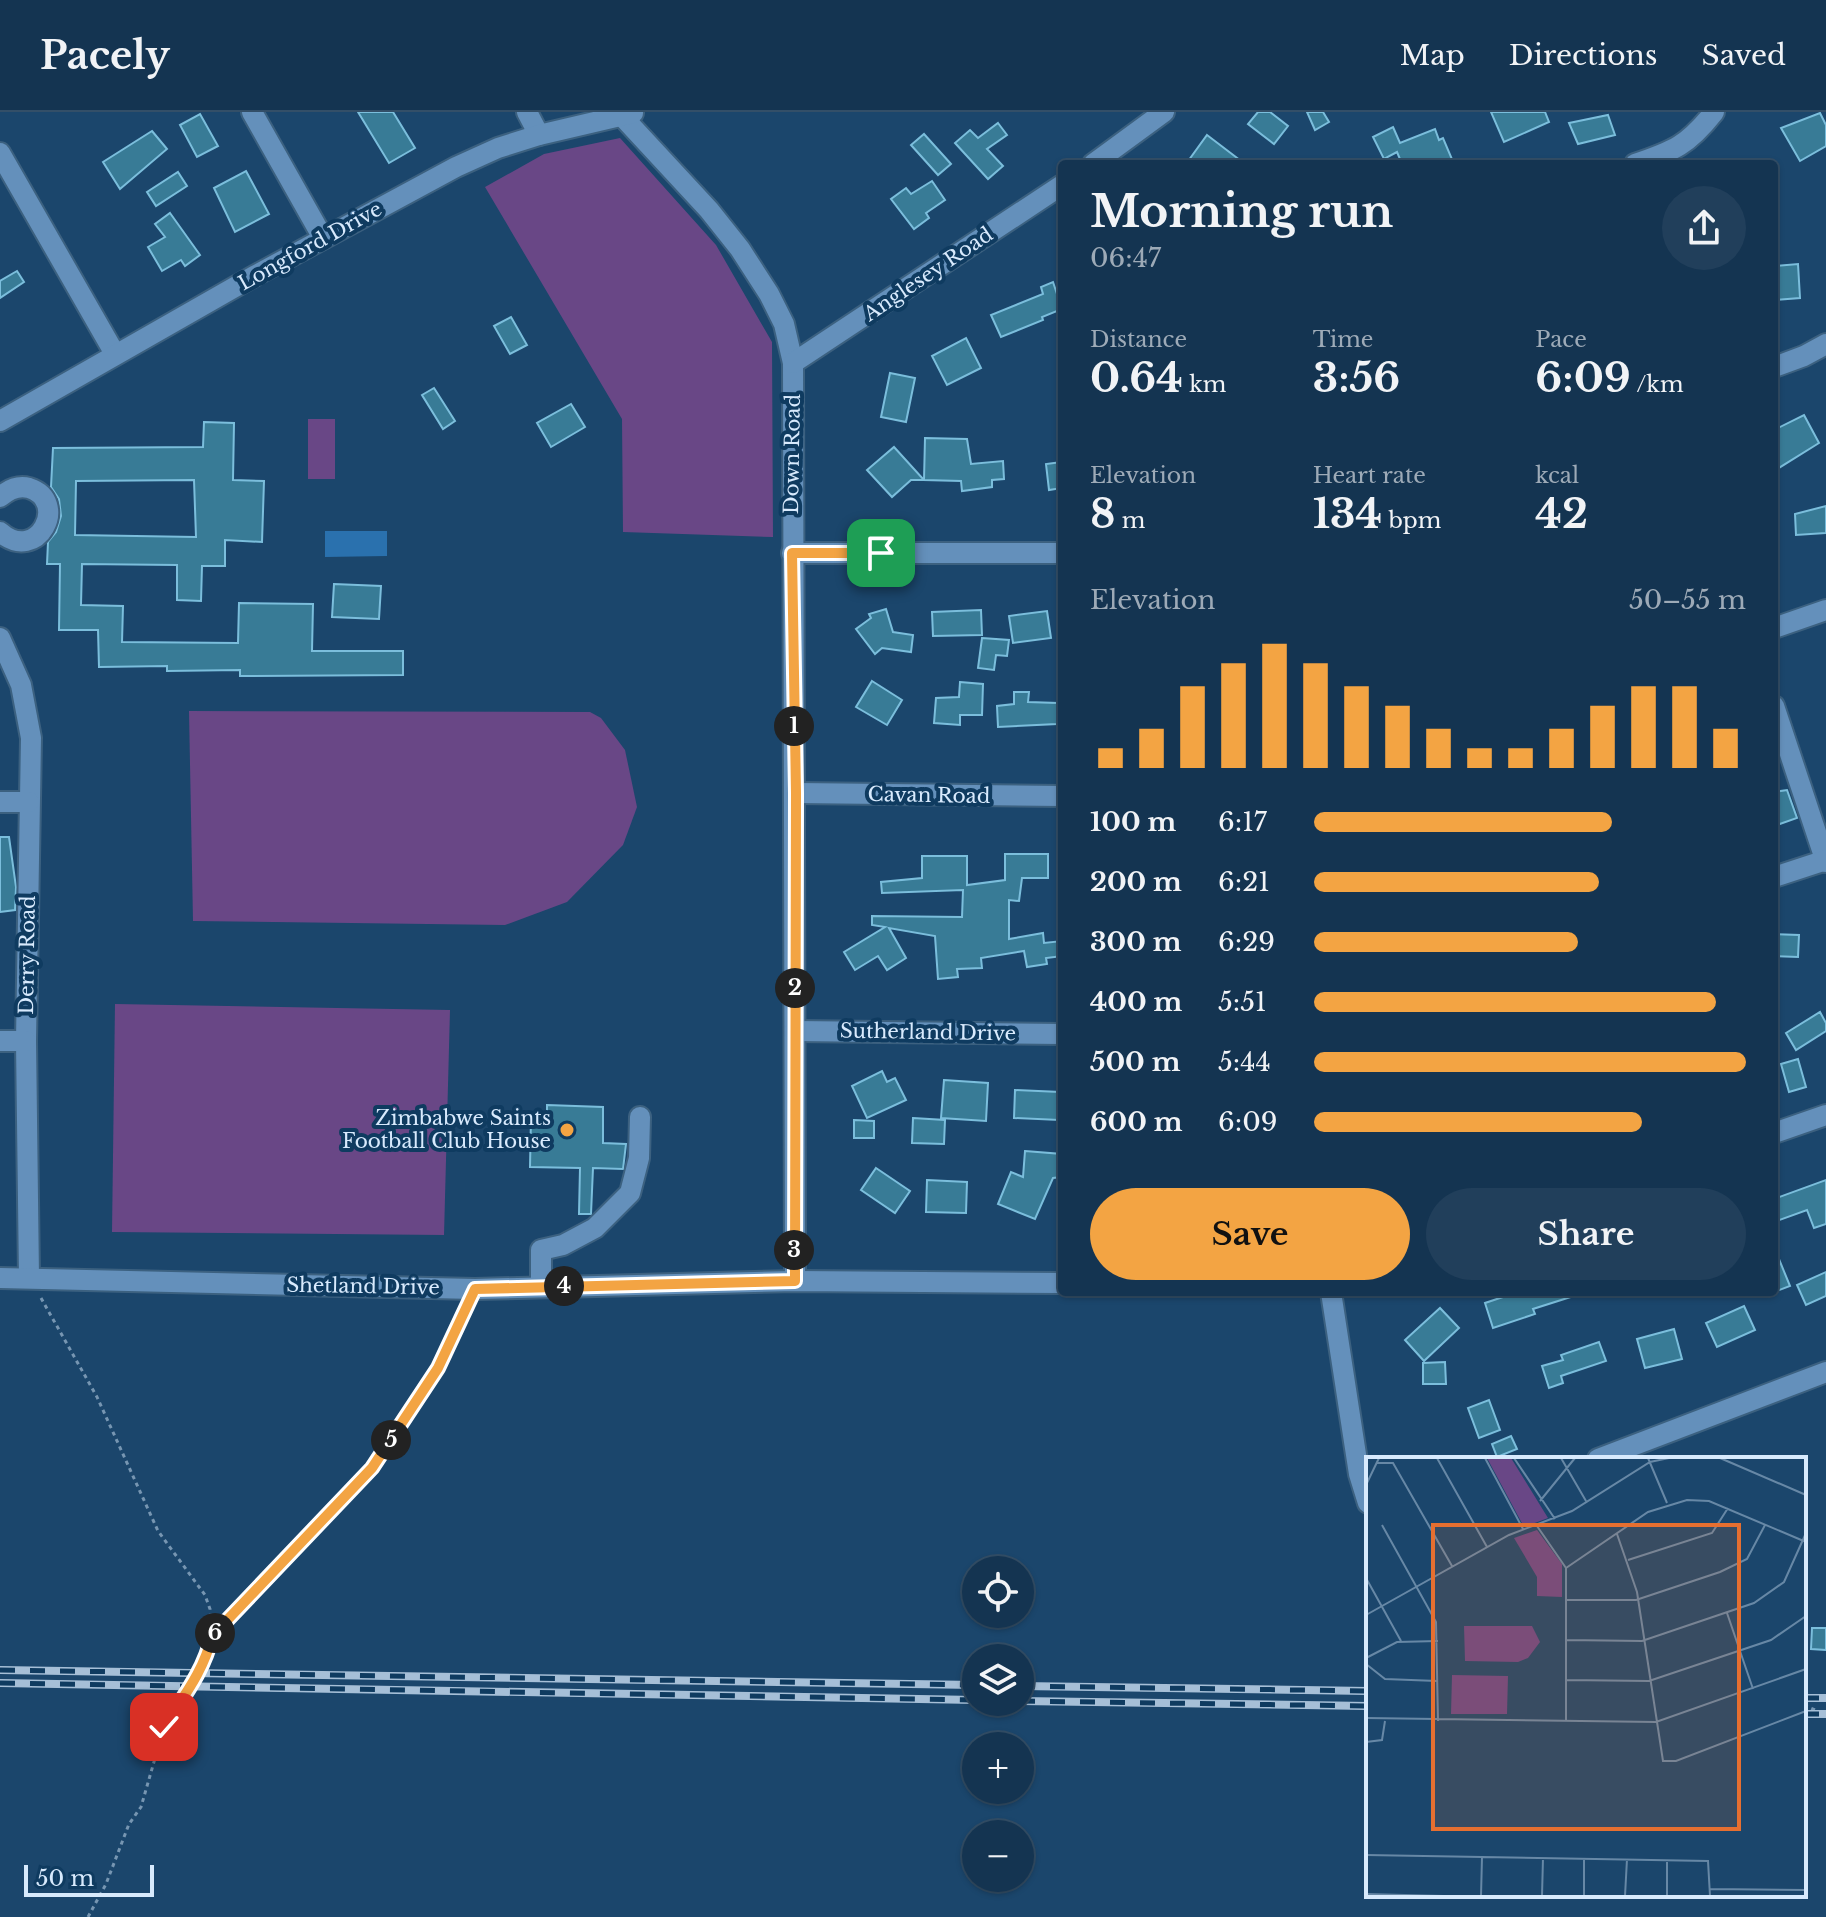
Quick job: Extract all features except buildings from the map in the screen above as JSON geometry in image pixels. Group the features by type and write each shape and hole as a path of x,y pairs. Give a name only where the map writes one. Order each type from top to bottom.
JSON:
{"street":[{"path":"252,112 323,238"},
{"path":"527,112 539,135"},
{"path":"1100,160 1164,112"},
{"path":"1647,160 1695,137 1714,112"},
{"name":"Longford Drive","path":"0,421 323,238 475,158 539,135 630,114"},
{"name":"Down Road","path":"630,114 740,249 784,324 793,363 795,1281"},
{"path":"0,153 115,354"},
{"name":"Anglesey Road","path":"793,363 1058,188"},
{"path":"1778,366 1826,344"},
{"path":"0,497 14,488 24,487 40,495 48,510 45,527 33,539 15,541 0,532"},
{"path":"792,553 1058,553"},
{"path":"1778,627 1826,610"},
{"name":"Derry Road","path":"0,638 21,685 31,738 26,1041 29,1278"},
{"path":"1778,718 1826,861 1778,876"},
{"name":"Cavan Road","path":"796,793 1058,796"},
{"path":"0,802 29,802"},
{"name":"Sutherland Drive","path":"795,1031 1058,1034"},
{"path":"0,1041 26,1041"},
{"path":"1778,1132 1826,1115"},
{"path":"541,1287 541,1250 563,1245 595,1228 630,1193 639,1158 640,1117"},
{"name":"Shetland Drive","path":"0,1278 475,1289 795,1281 1058,1283"},
{"path":"1332,1296 1359,1474 1366,1497"},
{"path":"1603,1457 1826,1372"}],"path":[{"path":"29,1278 97,1397 158,1531 205,1595 210,1609 212,1636 207,1657 164,1727 141,1807 129,1824 106,1884 88,1917"},
{"path":"212,1636 372,1468 438,1368 475,1289"},
{"path":"1806,1706 1826,1715"}],"shaded area":[{"path":"620,138 716,245 772,342 773,537 623,532 622,419 485,187 544,154"},
{"path":"308,419 335,419 335,479 308,479"},
{"path":"189,711 590,712 601,718 625,750 637,807 623,845 567,902 505,925 193,921"},
{"path":"115,1004 450,1010 444,1235 112,1232"}],"water":[{"path":"325,531 387,531 387,556 325,557"}],"railway":[{"path":"0,1670 962,1685"},
{"path":"0,1683 962,1700"},
{"path":"1034,1686 1366,1691"},
{"path":"1806,1698 1826,1698"},
{"path":"1034,1701 1366,1706"},
{"path":"1806,1714 1826,1714"}],"place":[{"name":"Zimbabwe Saints Football Club House","path":"567,1130"}],"route":[{"path":"164,1727 199,1673 212,1636 372,1468 438,1368 475,1289 795,1281 796,793 792,553 881,553"}]}
